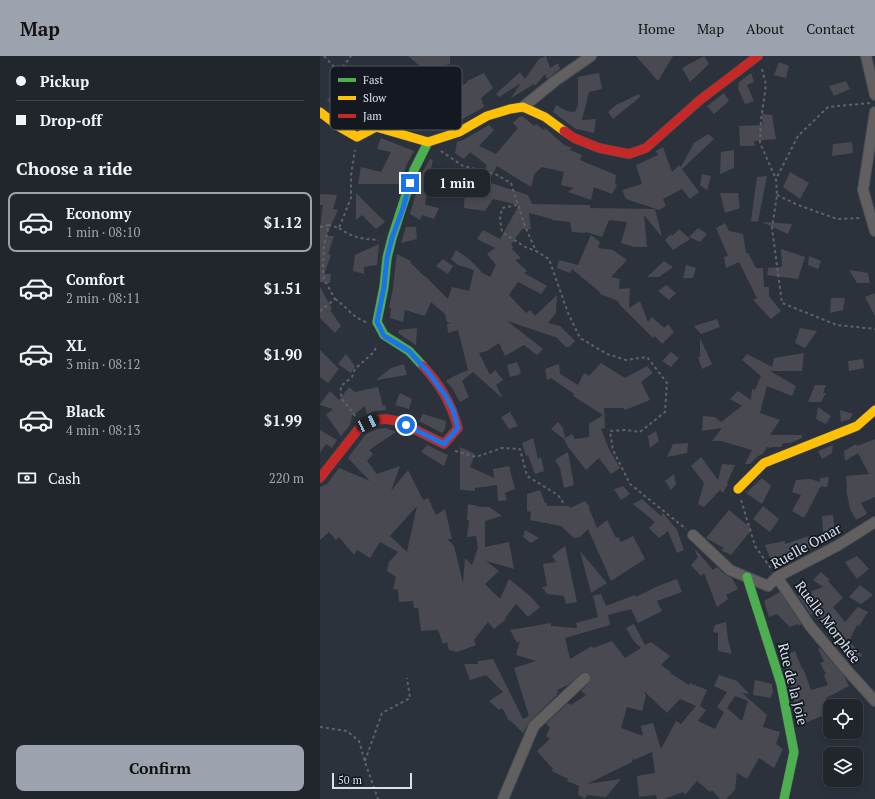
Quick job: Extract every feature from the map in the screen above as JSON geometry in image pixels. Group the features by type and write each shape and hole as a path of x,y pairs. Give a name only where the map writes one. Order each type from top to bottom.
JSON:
{"street":[{"path":"386,130 428,142 459,132 488,116 510,109 523,107 555,81 591,56"},
{"path":"866,56 875,95"},
{"path":"523,107 545,117 574,138 599,148 629,154 646,148 700,100 755,58"},
{"path":"320,112 330,120"},
{"path":"875,112 863,190 875,231"},
{"path":"346,130 357,136 370,130"},
{"path":"320,478 360,427 375,420 386,419 398,421 444,444 458,428 453,410 445,395 429,373 409,351 384,336 377,322 391,241 403,208 414,170 428,142"},
{"path":"738,489 764,463 857,426 875,410"},
{"name":"Ruelle Omar","path":"693,535 730,570 768,586 777,577 837,546 875,522"},
{"name":"Ruelle Morphée","path":"777,577 810,626 875,701"},
{"name":"Rue de la Joie","path":"747,578 781,684 794,752 784,799"},
{"path":"503,799 534,726 585,678"}],"path":[{"path":"324,56 333,66"},
{"path":"344,66 351,56"},
{"path":"755,58 761,65 766,85 761,120 760,143 776,179 777,195 772,228 782,303 837,325 875,329"},
{"path":"776,179 798,136 828,107 875,102"},
{"path":"421,130 428,142 464,166 495,174 510,183 525,226 536,251"},
{"path":"339,228 351,198 351,175 357,136"},
{"path":"777,195 798,205 837,219 871,218"},
{"path":"517,205 502,208 500,219 502,232 509,238 516,240 525,247 536,251 549,259 568,313 580,338 607,354 626,360 648,357 667,382 665,412 640,432 625,430 610,431 613,450 630,484 693,535"},
{"path":"329,225 324,246 324,279 335,299 355,316 364,322 377,322"},
{"path":"320,227 329,225 339,228 360,239 391,241"},
{"path":"320,311 335,299"},
{"path":"360,427 349,406 344,403 340,394 341,386 352,377 355,370 374,352 384,336"},
{"path":"450,449 476,457 502,448 520,448 527,476 558,495 564,504"},
{"path":"738,489 755,546 777,577"},
{"path":"365,762 382,713 410,698 407,678"},
{"path":"320,727 347,731 359,741 378,799"}],"building":[{"path":"408,56 450,56 450,64 443,66 420,66"},
{"path":"546,56 550,68 558,63 560,69 547,79 545,74 535,86 534,84 511,98 521,83 499,97 496,94 520,72 525,79 539,59"},
{"path":"636,56 673,56 658,81"},
{"path":"704,56 709,64 690,82 682,68"},
{"path":"779,62 789,66 786,78 774,75"},
{"path":"484,73 493,88 481,98 484,107 462,119 462,85 468,82 467,81"},
{"path":"599,73 602,89 589,92 582,120 596,119 594,133 576,129 553,112 556,105 567,111 575,112 578,105 578,77"},
{"path":"751,73 754,82 747,85 754,101 745,104 738,89 739,82"},
{"path":"846,81 850,89 834,96 829,86"},
{"path":"724,93 729,101 714,114 707,106"},
{"path":"639,94 640,97 613,119 608,112 616,105"},
{"path":"762,114 772,115 776,139 754,141 755,146 740,146 739,126 763,125"},
{"path":"522,116 534,126 536,124 544,130 545,128 564,145 572,148 570,150 582,155 580,160 616,175 615,184 617,185 612,194 594,187 591,200 568,192 574,188 561,185 564,172 542,167 535,173 531,187 497,166 488,182 528,195 532,204 590,205 590,208 655,209 662,237 644,215 647,247 634,247 621,243 627,222 609,220 602,237 586,232 572,232 570,222 552,220 529,213 531,229 522,229 511,245 513,247 512,249 521,258 515,260 527,271 524,273 547,286 541,294 518,282 509,295 526,313 530,310 535,316 557,295 556,313 548,323 560,326 575,341 569,347 566,347 555,336 507,321 543,349 537,355 524,345 505,356 499,343 487,351 479,353 490,375 495,370 503,380 496,385 502,397 473,372 462,381 469,397 460,402 446,381 468,370 458,330 448,333 447,324 451,324 447,322 445,314 431,302 425,316 405,310 403,322 390,318 391,308 389,308 397,254 411,261 410,262 448,299 452,287 469,291 474,270 458,265 451,259 456,250 469,259 482,272 479,271 490,277 496,265 487,254 495,248 477,239 483,230 500,239 519,205 493,199 485,211 464,208 465,188 467,189 470,173 480,179 487,165 470,152 464,159 455,153 457,142 489,125 494,130 479,146 496,154 518,128 513,123"},
{"path":"708,134 714,139 682,169 699,192 690,199 682,189 663,199 666,206 659,210 626,199 622,190 642,184 636,165 658,155 656,151 663,147 672,172 679,165 681,167 694,143"},
{"path":"381,138 414,151 406,166 401,184 358,184 361,167 381,172 391,152 377,149"},
{"path":"852,142 853,153 832,156 833,144"},
{"path":"734,150 734,168 720,174 721,152"},
{"path":"430,159 433,160 430,174 437,174 453,182 446,193 443,193 428,183 425,205 439,208 434,219 422,215 420,220 410,214 422,173"},
{"path":"790,172 809,183 800,199 783,187"},
{"path":"702,174 711,176 707,190 700,185"},
{"path":"767,176 758,222 751,221 757,177"},
{"path":"356,193 385,222 376,229 362,215 356,220"},
{"path":"720,193 738,193 740,208 725,213"},
{"path":"320,194 337,195 333,209 338,210 326,236 334,236 328,254 331,255 324,274 331,274 330,283 320,282 320,229 323,205 320,205"},
{"path":"764,222 792,224 788,234"},
{"path":"725,223 729,231 743,234 746,253 748,253 756,268 763,268 764,287 769,287 769,296 781,311 771,319 753,300 757,298 739,262 726,268 724,257 728,256 716,228"},
{"path":"406,227 416,227 417,239 401,243"},
{"path":"698,228 707,234 700,242 689,237"},
{"path":"679,229 690,239 673,250 665,240"},
{"path":"591,235 600,242 598,248 613,250 627,260 611,277 620,279 619,289 630,288 629,308 640,301 648,322 652,317 664,328 668,324 674,332 662,344 655,336 653,338 619,304 618,301 600,294 601,293 572,269 570,273 557,268 559,260 578,265"},
{"path":"379,244 377,265 364,267 364,274 353,271 355,255"},
{"path":"781,249 805,257 798,279 767,275 768,268 782,267"},
{"path":"809,256 821,261 818,269 808,265"},
{"path":"443,259 453,266 448,274 436,266"},
{"path":"664,261 673,267 659,277 647,277"},
{"path":"686,265 696,268 693,278 683,278"},
{"path":"849,270 868,273 870,283 857,283"},
{"path":"666,285 676,293 669,300 658,291"},
{"path":"320,287 332,309 330,310 341,326 335,333 320,318"},
{"path":"875,293 875,316 865,297"},
{"path":"831,298 845,298 843,310 830,313"},
{"path":"717,319 720,327 701,334 694,326"},
{"path":"417,328 416,345 398,333 399,330"},
{"path":"800,328 817,331 805,348 795,343"},
{"path":"700,338 712,364 702,369 698,357 700,357"},
{"path":"320,350 339,369 328,383 320,377"},
{"path":"671,352 679,358 671,367 662,361"},
{"path":"804,353 802,371 770,371 796,386 792,396 767,386 760,413 780,420 770,435 802,435 802,438 790,443 783,443 780,447 767,447 763,454 758,456 750,464 745,464 752,450 721,441 712,441 722,428 702,431 703,416 715,417 721,422 742,406 730,399 738,391 751,400 752,389 755,390 761,376 742,360 747,354 772,367 774,358"},
{"path":"346,354 355,366 351,373 338,364"},
{"path":"863,359 864,368 849,371 848,361"},
{"path":"517,362 521,372 518,375 510,377 507,365"},
{"path":"601,363 625,378 647,366 653,373 641,382 650,400 625,410 624,408 604,408 605,428 601,429 609,449 620,468 611,474 599,458 586,470 568,447 564,439 551,429 558,422 563,428 565,438 572,434 575,439 589,437 589,424 603,415 573,396 574,394 551,378 547,380 545,369 559,364 560,374 578,385 584,373 589,376"},
{"path":"404,364 407,375 376,380 391,368"},
{"path":"815,385 826,385 823,393 826,393 821,402 808,402"},
{"path":"349,387 355,392 378,387 383,406 385,405 386,410 374,411 367,414 365,406 352,416 350,425 341,436 326,415 333,409 320,404 330,391 339,400"},
{"path":"400,393 412,399 409,409 395,405"},
{"path":"818,407 831,416 826,424 816,419"},
{"path":"840,410 853,414 850,419 841,422"},
{"path":"510,412 518,426 509,429 501,417"},
{"path":"423,414 446,421 445,429 442,433 419,421"},
{"path":"386,428 396,432 369,450 373,454 367,461 377,474 400,466 391,491 408,470 423,500 428,498 436,515 445,509 452,539 447,539 454,546 463,583 465,558 472,565 478,548 476,536 467,537 469,520 467,520 468,504 489,507 502,516 485,521 485,547 509,542 514,569 486,561 499,571 485,584 500,599 509,579 530,596 540,607 528,617 516,604 505,618 506,619 494,629 488,622 474,640 476,645 457,652 449,650 447,642 443,644 438,630 421,631 418,608 414,608 413,601 399,602 398,590 393,589 396,577 387,571 389,562 398,552 380,542 370,558 357,550 354,555 339,537 336,540 329,532 320,540 320,487 327,484 339,468 370,481 348,458 366,434 377,429","holes":["417,506 407,552 390,536"]},
{"path":"320,430 337,440 332,448 326,444 320,453"},
{"path":"656,431 659,441 650,448 648,436"},
{"path":"533,438 538,459 541,457 544,471 535,474 528,455 526,456 522,443"},
{"path":"875,439 875,497 861,503 867,514 856,520 850,509 846,489 846,476 869,474 858,453 845,461 844,451 856,444 857,446"},
{"path":"688,443 687,453 667,457 673,444"},
{"path":"427,445 448,455 444,466 421,452"},
{"path":"833,445 832,453 822,459 818,451"},
{"path":"460,447 475,454 470,467 494,478 493,469 509,466 515,489 505,493 507,500 498,501 497,485 475,488 475,491 460,490"},
{"path":"568,452 574,485 564,488 560,468 555,460"},
{"path":"701,457 718,480 722,464 735,465 723,493 720,490 704,507 698,504 704,483 691,466"},
{"path":"674,474 676,484 671,490 665,481"},
{"path":"829,477 827,487 821,486 804,518 792,511 801,495 792,492 796,480 810,479 820,482 820,478"},
{"path":"762,478 771,486 762,504 746,493"},
{"path":"623,486 630,494 621,500 614,489"},
{"path":"540,490 545,503 547,503 547,506 569,506 570,508 585,501 590,507 589,508 597,528 607,520 616,538 618,537 621,542 633,536 645,559 611,581 588,529 580,537 574,538 561,526 530,520 531,512 527,511 527,494"},
{"path":"642,499 661,516 663,513 677,530 684,550 677,553 668,531 659,538 649,528 655,522 633,504"},
{"path":"763,506 779,519 770,532 753,519"},
{"path":"729,510 752,529 731,555 721,550 724,548 706,538"},
{"path":"833,515 835,532 823,533 822,516"},
{"path":"525,530 539,538 531,543 523,537"},
{"path":"809,536 813,547 788,555 770,558 765,545 785,541 785,544"},
{"path":"565,546 577,602 566,604 564,596 547,594 542,587 547,586 543,564 556,562 552,556"},
{"path":"696,550 713,570 717,567 732,578 738,589 726,595 728,599 717,607 704,573 701,576 691,565 698,557 695,551"},
{"path":"580,551 607,583 591,593"},
{"path":"857,556 869,569 857,579 845,562"},
{"path":"821,572 830,580 828,581 843,598 833,607 845,622 858,607 868,612 859,626 857,625 849,641 862,655 854,662 835,640 837,639 822,625 814,612 811,615 798,596 823,587 813,580"},
{"path":"677,579 682,592 657,601 662,611 638,623 631,609 608,615 610,625 565,638 570,659 592,646 593,648 612,641 625,658 641,648 633,640 626,628 634,624 645,645 651,642 670,656 661,665 671,672 670,673 689,685 690,683 707,690 700,706 706,710 698,721 715,729 724,712 717,707 727,692 714,686 719,675 737,681 749,694 742,693 767,715 763,727 780,732 776,744 783,749 774,768 759,758 747,779 737,773 735,790 726,799 720,799 712,790 710,792 697,781 685,795 683,792 664,799 657,799 656,795 639,797 637,776 655,773 652,752 634,760 634,756 632,762 587,784 621,779 606,797 587,795 585,799 578,795 579,786 567,781 568,779 552,771 553,769 537,751 550,739 546,736 550,728 546,723 568,703 571,705 586,695 581,691 591,680 590,674 583,672 568,685 557,690 559,692 556,694 557,695 530,721 523,733 510,720 509,721 502,708 499,710 489,701 503,692 486,675 470,680 464,664 478,664 478,661 493,659 523,719 529,716 514,668 536,661 516,655 520,641 517,643 510,630 551,623 551,626 577,628 576,623 598,617 593,596 601,594 606,606 635,595 636,597 658,586","holes":["644,691 667,713 680,699 696,706 681,724 676,721 661,749 653,723 641,726 643,736 621,728 627,707 642,711 646,696","735,696 748,701 742,721 727,708"]},
{"path":"860,585 873,595 861,604 849,597"},
{"path":"780,592 801,624 799,626 798,624 790,627 777,614 769,617 764,601"},
{"path":"726,622 728,640 732,654 718,651 718,633 713,632 715,625"},
{"path":"820,648 844,676 849,686 826,699 823,699 823,716 798,726 790,682 782,657 795,651 811,690 828,685 824,675 826,674 820,663 824,661 818,649"},
{"path":"755,680 772,684 773,691 771,698 753,695"}],"traffic: fast":[{"path":"423,366 409,351 384,335 377,322 384,287 387,258 392,238 414,170 428,142"},
{"path":"747,577 781,684 794,752 784,799"}],"traffic: slow":[{"path":"386,130 428,142 459,132 487,116 510,109 523,107 545,117 564,131"},
{"path":"320,112 330,120"},
{"path":"345,130 357,137 370,130"},
{"path":"738,489 764,463 857,426 875,410"}],"traffic: jam":[{"path":"564,131 574,138 599,148 629,154 646,148 700,100 758,56"},
{"path":"320,478 360,427 375,420 386,419 398,421 444,444 458,428 445,395 423,366"}],"route":[{"path":"406,425 444,444 458,428 453,410 445,395 429,373 409,351 384,336 377,322 384,287 387,258 410,183"}]}
